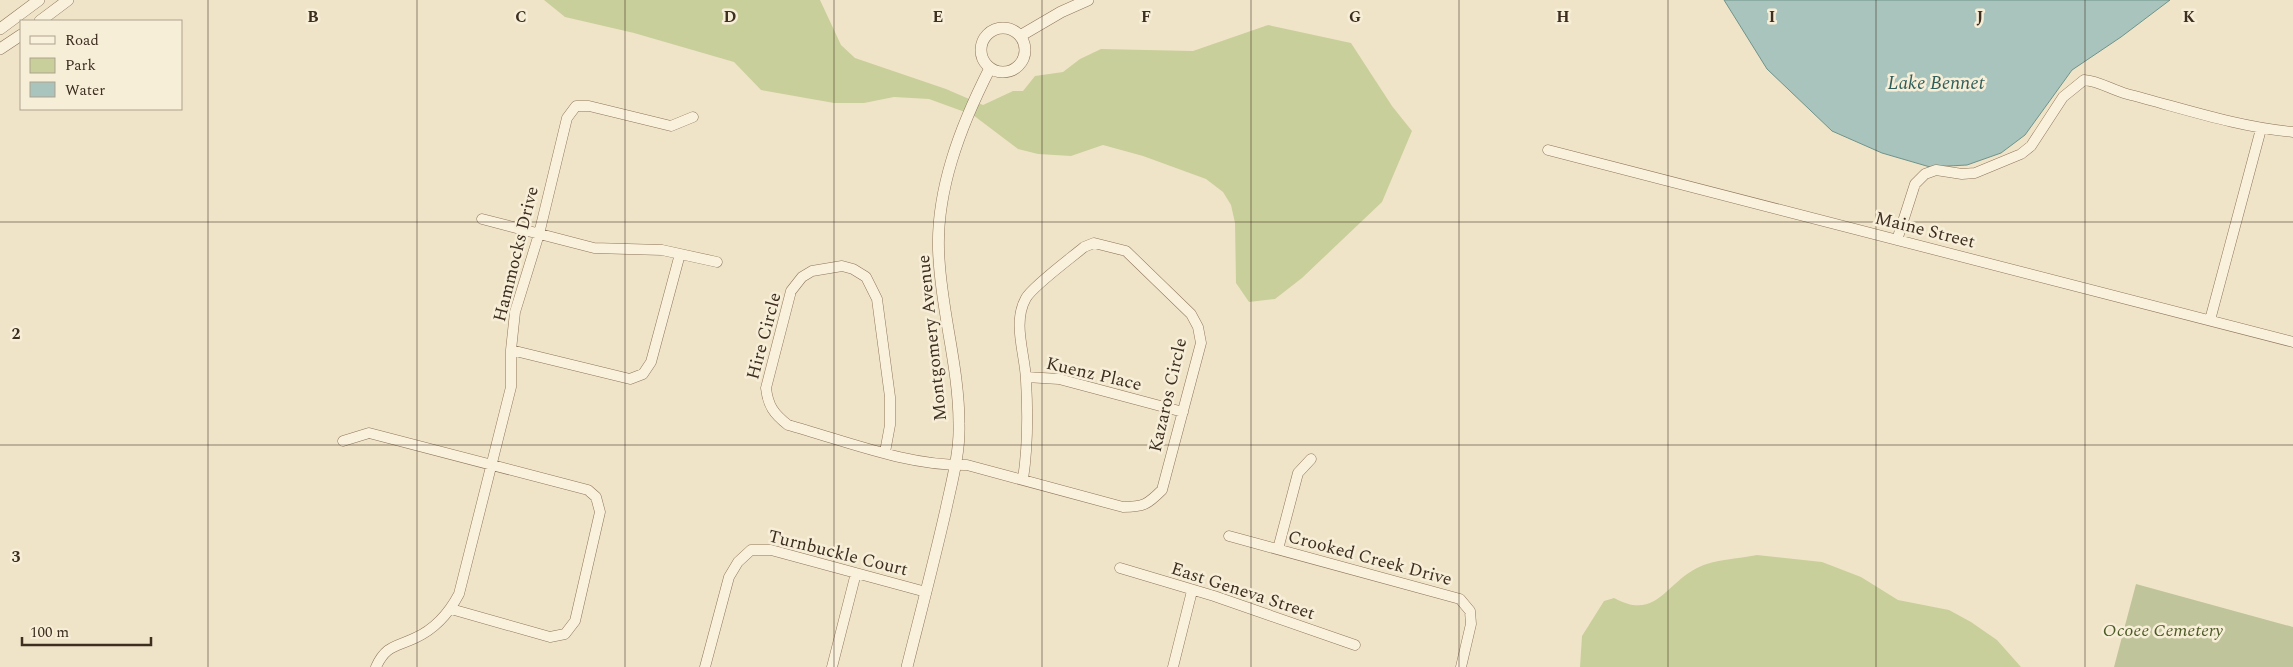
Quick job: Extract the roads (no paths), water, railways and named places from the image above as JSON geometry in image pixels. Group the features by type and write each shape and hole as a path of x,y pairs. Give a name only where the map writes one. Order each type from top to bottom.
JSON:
{"street":[{"path":"0,29 39,0"},
{"path":"41,20 68,0"},
{"path":"1020,36 1061,12 1088,0"},
{"path":"999,28 1007,28 1020,36 1025,48 1025,55 1016,68 1005,72 990,68 982,55 984,40 988,34 999,28"},
{"path":"0,49 20,36"},
{"name":"Montgomery Avenue","path":"907,667 955,465 960,424 939,259 939,224 945,188 965,119 990,68"},
{"path":"1897,240 1915,184 1925,174 1936,170 1962,174 1975,173 2021,154 2031,146 2063,97 2084,80 2095,81 2121,92 2261,129 2293,132"},
{"name":"Hammocks Drive","path":"376,667 380,658 392,646 416,638 439,622 451,609 459,594 511,387 511,350 515,312 539,234 567,118 576,106 588,106 671,126 693,117"},
{"path":"2210,320 2261,129"},
{"name":"Maine Street","path":"1548,150 1580,160 2293,342"},
{"path":"482,219 594,248 662,250 717,262"},
{"name":"Kazaros Circle","path":"955,465 968,465 1022,480 1124,507 1141,507 1151,501 1162,490 1201,343 1198,327 1192,314 1126,251 1094,244 1084,247 1027,296 1018,321 1026,377 1027,451 1022,480"},
{"path":"511,350 630,379 644,374 651,362 680,254"},
{"name":"Hire Circle","path":"885,452 890,425 890,397 878,298 866,277 853,269 842,266 812,271 802,277 791,291 766,388 768,403 776,415 788,425 885,452 955,465"},
{"name":"Kuenz Place","path":"1026,377 1059,379 1183,412"},
{"path":"343,440 369,433 588,490 596,497 600,512 575,622 565,634 550,637 451,609"},
{"path":"1278,549 1298,473 1312,459"},
{"name":"Crooked Creek Drive","path":"1230,536 1460,599 1470,611 1471,624 1460,667"},
{"name":"Turnbuckle Court","path":"705,667 729,577 738,562 751,550 771,550 926,592"},
{"name":"East Geneva Street","path":"1120,568 1355,645"},
{"path":"832,667 856,573"},
{"path":"1173,667 1192,591"}],"water":[{"name":"Lake Bennet","path":"1724,0 2170,0 2121,37 2072,70 2025,135 2001,153 1967,165 1930,167 1882,153 1832,131 1767,69"}],"park label":[{"name":"Ocoee Cemetery","path":"2163,630"}]}
